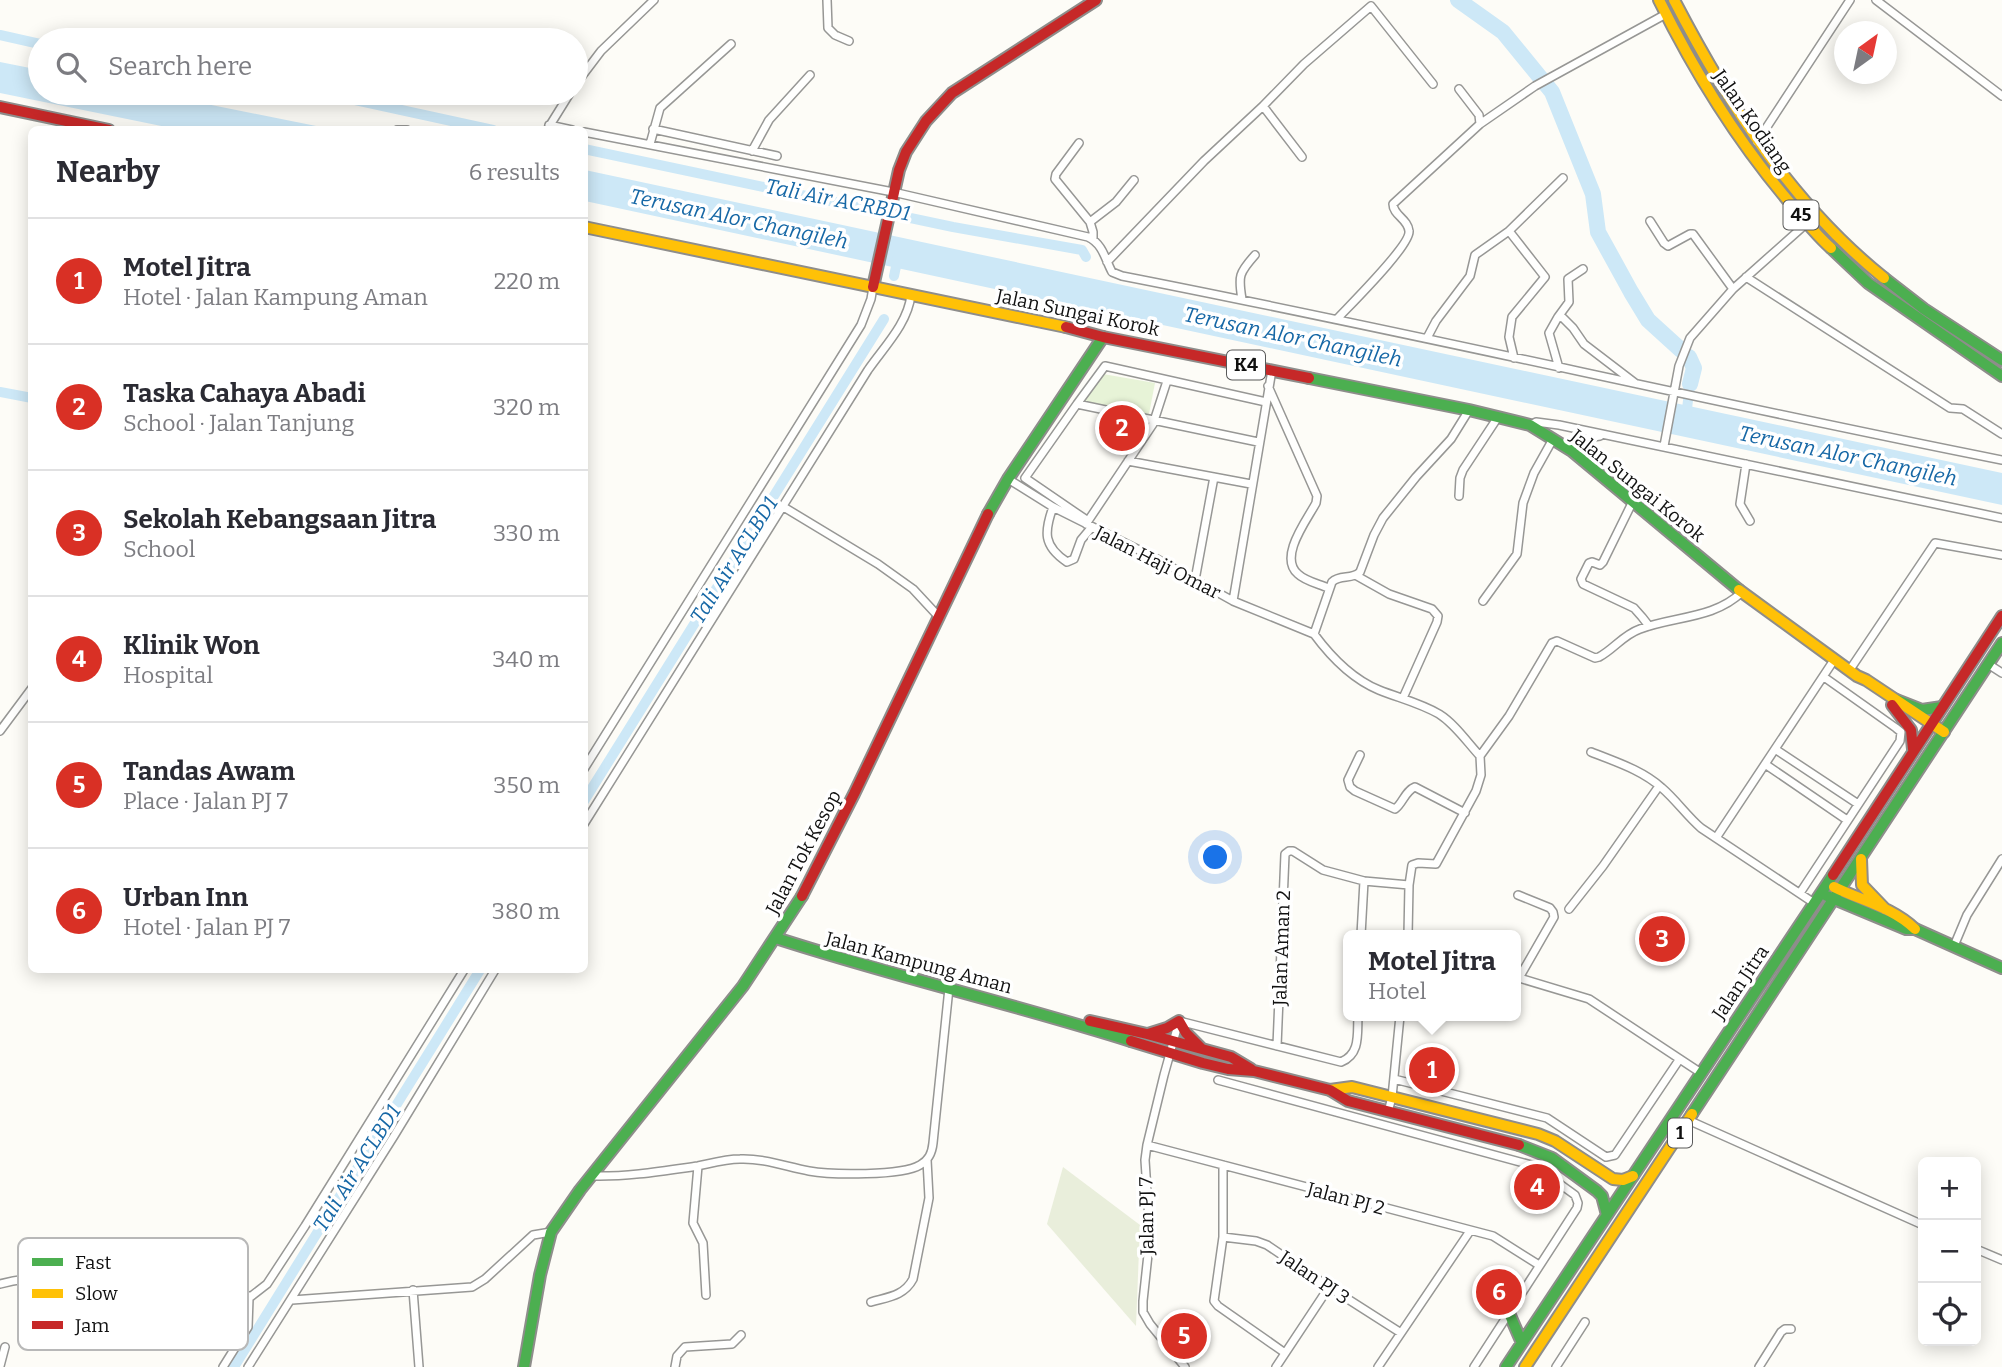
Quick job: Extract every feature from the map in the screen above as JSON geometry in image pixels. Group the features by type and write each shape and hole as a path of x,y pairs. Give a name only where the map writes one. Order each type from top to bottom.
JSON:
{"main road":[{"path":"874,282 899,170 926,121 952,93 1096,0"},
{"name":"Jalan Kodiang","path":"1659,0 1721,111 1771,180 1838,257 1868,283 2002,376"},
{"name":"Jalan Kodiang","path":"1674,0 1713,74 1757,142 1816,212 1868,265 1932,315 2002,360"},
{"path":"0,107 90,126"},
{"name":"Jalan Sungai Korok","path":"588,228 874,282 911,295 1050,323 1103,337 1469,410 1530,425 1567,447 1742,592 1929,726"},
{"name":"Jalan Tok Kesop","path":"524,1367 540,1275 551,1232 592,1176 743,986 776,937 826,852 985,521 1008,479 1103,337"},
{"name":"Jalan Jitra","path":"1506,1367 2002,616"},
{"name":"Jalan Jitra","path":"1525,1367 1942,734 1997,668 2002,643"},
{"path":"1893,702 1930,712 1942,706"},
{"path":"1893,702 1911,729 1914,738 1912,751"},
{"name":"K4","path":"1929,726 1942,734"},
{"path":"1861,858 1862,886 1885,909"},
{"path":"1821,893 1885,909 1906,920 1915,929 2002,968"},
{"path":"1837,895 1906,929 1915,929"},
{"name":"Jalan Kampung Aman","path":"776,937 822,954 1053,1016 1170,1054 1228,1069 1254,1070 1330,1090 1349,1101 1540,1152 1597,1191 1602,1196 1607,1215"},
{"name":"Jalan Kampung Aman","path":"1053,1016 1147,1034 1231,1057 1254,1070"},
{"path":"1147,1034 1179,1021 1190,1038 1206,1051"},
{"name":"Jalan Kampung Aman","path":"1330,1090 1352,1087 1538,1134 1555,1141 1613,1179 1623,1180 1633,1176"},
{"path":"1509,1313 1522,1343"}],"street":[{"path":"588,68 601,51 654,0"},
{"path":"827,0 828,28 835,35 849,41"},
{"path":"1107,262 1204,161 1304,64 1378,0"},
{"path":"1757,142 1850,0"},
{"path":"1876,0 2002,96"},
{"path":"1371,6 1433,84"},
{"path":"1337,319 1390,263 1407,239 1408,227 1393,210 1392,204 1480,124 1535,86 1667,14"},
{"path":"650,144 660,108 732,44"},
{"path":"752,151 769,120 810,75"},
{"path":"1459,89 1479,115 1480,124"},
{"path":"548,126 562,105"},
{"path":"1263,106 1302,157"},
{"path":"653,129 777,156"},
{"path":"588,133 1093,239 1102,248 1110,268 1116,275 1427,338 1674,395 1699,397 2002,460"},
{"path":"1079,144 1055,179 1090,222 1093,239"},
{"path":"1427,338 1470,276 1475,255 1508,231 1563,178"},
{"path":"1090,222 1116,202 1134,180"},
{"path":"1650,221 1668,246 1693,234 1733,289"},
{"path":"1665,442 1679,366 1690,338 1733,289 1807,223"},
{"path":"1508,231 1545,277 1512,317 1508,337 1514,358"},
{"path":"1242,299 1239,281 1243,269 1255,255"},
{"path":"1559,368 1549,333 1569,302 1568,279 1583,269"},
{"path":"1746,277 1950,408 1963,409 2002,434"},
{"path":"588,763 861,325 874,282"},
{"path":"588,818 782,506 904,317 911,295"},
{"path":"1558,317 1563,318 1573,328 1584,344 1639,385"},
{"path":"1088,524 1025,478 1105,366 1266,402"},
{"path":"1233,601 1272,370"},
{"path":"1052,507 1047,528 1049,545 1067,562 1074,559 1088,524 1156,419 1167,381"},
{"path":"1268,386 1317,496 1316,503 1291,550 1292,566 1300,577 1328,588"},
{"path":"1077,404 1258,442"},
{"path":"1357,576 1383,518 1451,439 1469,410"},
{"path":"1459,496 1463,470 1498,417"},
{"path":"1530,425 1542,422 1608,436 1665,442 1746,464 2002,518"},
{"path":"1567,447 1587,438 1608,436"},
{"path":"1483,601 1517,554 1523,503 1540,461 1553,439"},
{"path":"1128,461 1251,484"},
{"path":"1746,464 1740,504 1750,521"},
{"path":"1195,580 1214,477"},
{"name":"Jalan Haji Omar","path":"1008,479 1052,507 1233,601 1314,634"},
{"path":"1633,501 1603,562 1600,565 1592,562 1589,564 1581,579 1583,584 1634,608 1648,626"},
{"path":"782,506 878,564 913,589 939,617"},
{"path":"1853,673 1935,543 2002,555"},
{"path":"1403,698 1438,616 1432,609 1389,594 1357,576 1337,578 1328,588 1314,634 1324,647 1356,678 1439,715 1450,723 1480,756"},
{"path":"1408,930 1412,865 1436,864 1476,791 1481,775 1480,756 1509,716 1552,643 1558,642 1595,658 1599,657 1626,635 1648,626 1711,612 1734,600 1742,592"},
{"path":"1716,838 1835,660"},
{"path":"1800,893 1900,741 1900,732 1824,677"},
{"path":"0,731 28,693"},
{"path":"1776,749 1858,804"},
{"path":"1591,752 1640,772 1660,786 1692,820 1800,893 1821,893"},
{"path":"1360,755 1348,780 1355,791 1395,809 1410,789 1415,788 1465,813"},
{"path":"1765,764 1847,820"},
{"path":"1569,909 1660,786"},
{"name":"Jalan Aman 2","path":"1277,1046 1285,854 1289,851 1323,870 1364,881"},
{"path":"1954,946 1967,915 2002,859"},
{"path":"1361,930 1364,881 1409,885"},
{"path":"1518,895 1550,908 1554,917 1521,971"},
{"path":"248,1327 250,1296 264,1287 305,1226 462,973"},
{"path":"248,1367 493,973"},
{"path":"1521,978 1589,999 1701,1073"},
{"path":"871,1302 905,1291 913,1279 929,1198 928,1160 933,1143 948,988"},
{"path":"1179,1021 1341,1062 1351,1056 1356,1047 1358,1021"},
{"name":"Jalan PJ 7","path":"1179,1021 1145,1160 1150,1236 1143,1312 1157,1334 1185,1367"},
{"path":"1388,1111 1392,1097 1400,1021"},
{"path":"1394,1079 1547,1118 1606,1157 1610,1157 1615,1155 1679,1060"},
{"path":"1218,1080 1535,1166 1575,1195 1577,1208 1474,1367"},
{"path":"1688,1121 1918,1223"},
{"name":"Jalan PJ 2","path":"1147,1145 1499,1239 1539,1265"},
{"path":"592,1176 625,1176 746,1159 812,1172 847,1173 914,1169 928,1160"},
{"path":"1223,1165 1223,1237 1214,1296 1216,1303 1285,1353"},
{"path":"698,1166 693,1223 703,1243 706,1294"},
{"path":"1378,1367 1470,1231"},
{"path":"292,1300 462,1288 478,1284 533,1236 551,1232"},
{"name":"Jalan PJ 3","path":"1223,1237 1267,1245 1401,1333"},
{"path":"1981,1251 2002,1260"},
{"path":"0,1284 18,1280"},
{"path":"1276,1367 1329,1287"},
{"path":"413,1290 419,1367"},
{"path":"1556,1367 1585,1322"},
{"path":"1759,1367 1781,1332 1791,1329"},
{"path":"675,1367 677,1356 685,1347 732,1345 741,1335"},
{"path":"0,1366 5,1347"},
{"path":"223,1367 234,1350"}],"green space":[{"path":"1103,374 1155,383 1149,414 1081,402"},
{"path":"1063,1167 1140,1225 1136,1326 1047,1224"}],"water":[{"path":"0,62 28,68 28,99 0,93"},
{"path":"59,105 212,105 316,126 161,126"},
{"name":"Terusan Alor Changileh","path":"588,171 2002,473 2002,505 588,202"}],"waterway":[{"path":"1458,0 1503,32 1552,92 1593,194 1598,232 1648,320 1681,350"},
{"name":"Tali Air ACRBD1","path":"0,35 28,41"},
{"name":"Tali Air ACRBD1","path":"378,105 475,126"},
{"name":"Tali Air ACRBD1","path":"588,150 953,227 1082,250 1086,257"},
{"name":"Tali Air ACLBD1","path":"894,276 898,257"},
{"name":"Tali Air ACLBD1","path":"588,795 884,319"},
{"path":"1689,357 1694,368 1690,384"},
{"path":"1686,417 1690,384"},
{"path":"0,392 28,397"},
{"name":"Tali Air ACLBD1","path":"248,1344 478,973"},
{"name":"Tali Air ACLBD1","path":"234,1367 245,1350"}],"traffic: fast":[{"path":"1831,248 1868,283 2002,376"},
{"path":"1884,278 1924,309 2002,360"},
{"path":"988,514 1008,479 1103,337"},
{"path":"1309,378 1530,425 1572,451 1739,590"},
{"path":"1692,1114 2002,643"},
{"path":"1894,699 1922,710 1942,707"},
{"path":"1506,1367 1833,875"},
{"path":"524,1367 540,1275 551,1232 580,1190 743,986 802,896"},
{"path":"1827,896 1906,929 1915,929 2002,968"},
{"path":"776,938 1131,1041"},
{"path":"1519,1145 1552,1158 1597,1191 1602,1196 1607,1215"},
{"path":"1509,1313 1522,1343"}],"traffic: slow":[{"path":"1659,0 1687,54 1735,131 1810,227 1831,248"},
{"path":"1674,0 1740,114 1791,185 1820,218 1884,278"},
{"path":"588,228 1066,327"},
{"path":"1739,590 1857,676 1944,732"},
{"path":"1861,859 1862,885 1885,909"},
{"path":"1834,887 1887,910 1915,929"},
{"path":"1330,1090 1352,1087 1538,1134 1555,1141 1613,1179 1623,1180 1633,1176"},
{"path":"1525,1367 1692,1114"}],"traffic: jam":[{"path":"873,287 899,170 906,152 926,121 952,93 1096,0"},
{"path":"0,107 90,126"},
{"path":"1066,327 1103,337 1309,378"},
{"path":"802,896 988,514"},
{"path":"1833,875 2002,616"},
{"path":"1892,705 1911,730 1913,749"},
{"path":"1090,1021 1231,1057 1251,1069"},
{"path":"1148,1034 1179,1021 1186,1033 1201,1048"},
{"path":"1131,1041 1203,1063 1254,1071 1330,1090 1348,1101 1519,1145"}],"place":[{"name":"Taska Cahaya Abadi","path":"1122,428"},
{"name":"Sekolah Kebangsaan Jitra","path":"1662,939"},
{"name":"Motel Jitra","path":"1432,1070"},
{"name":"Klinik Won","path":"1537,1187"},
{"name":"Urban Inn","path":"1499,1292"},
{"name":"Tandas Awam","path":"1184,1336"}]}
